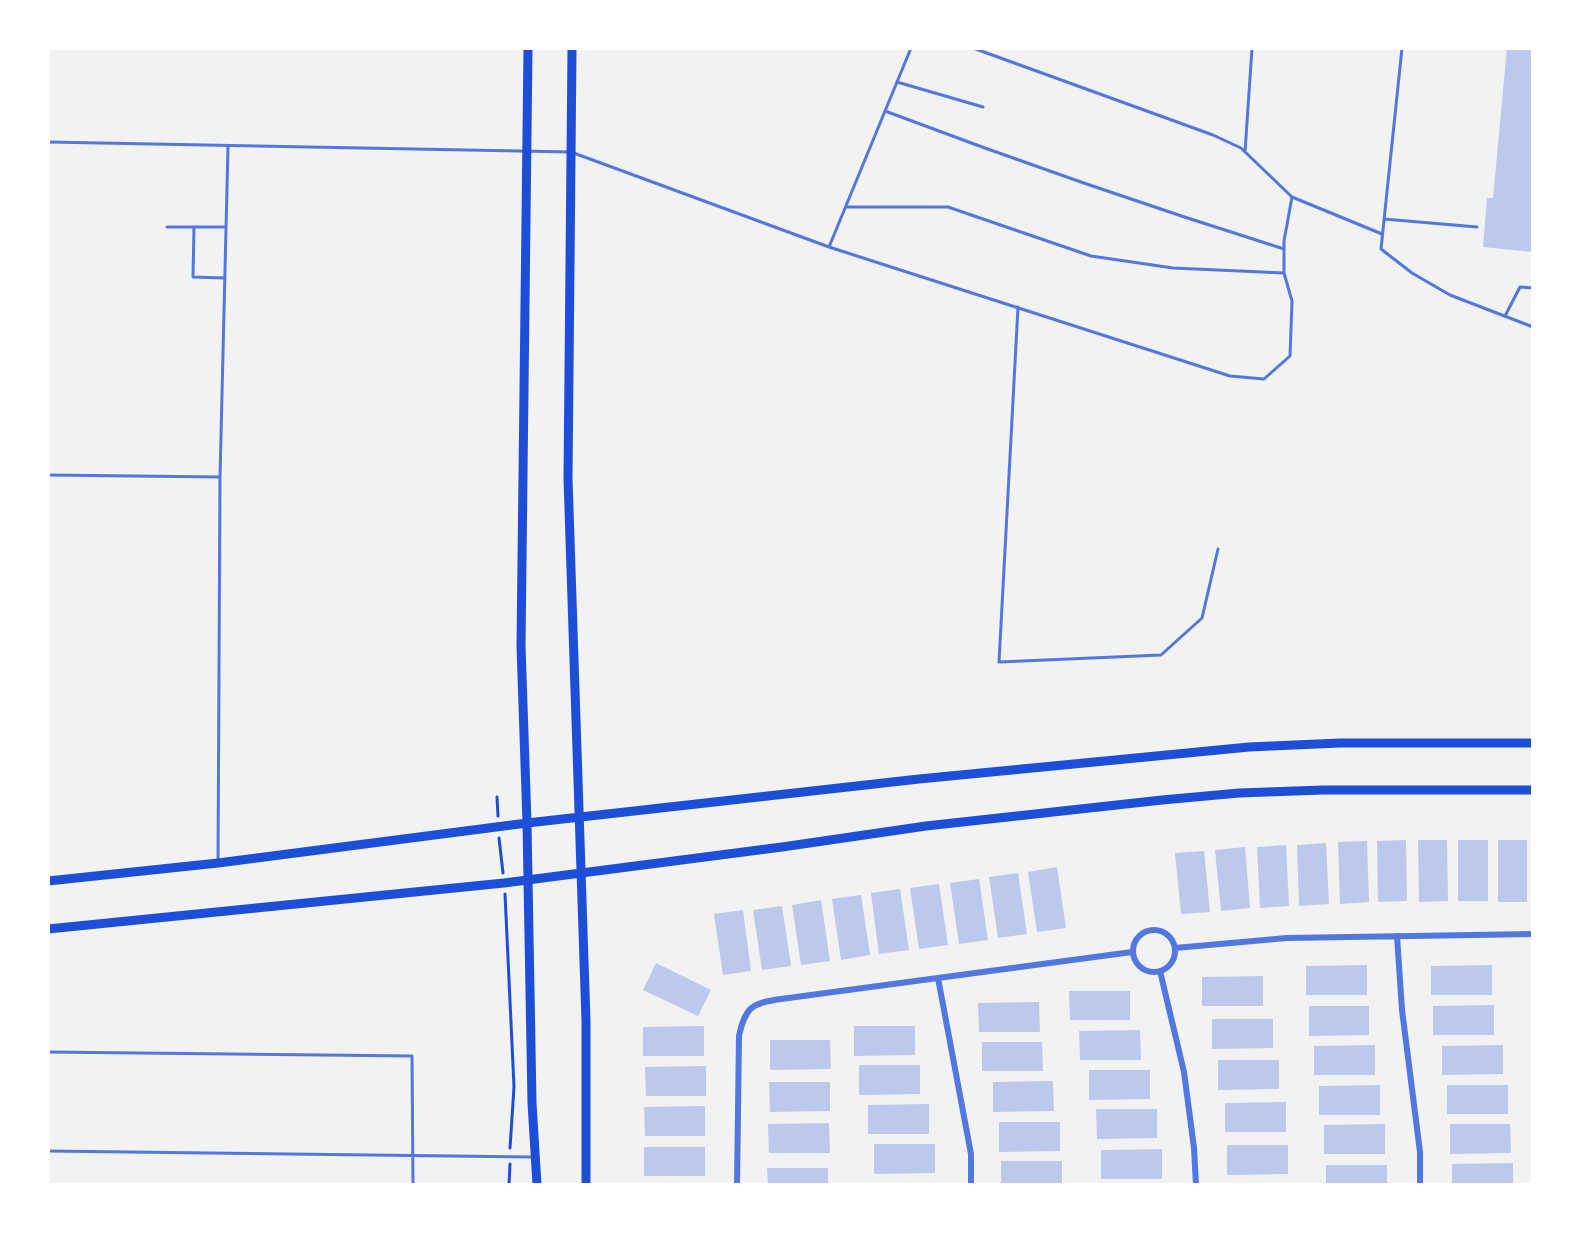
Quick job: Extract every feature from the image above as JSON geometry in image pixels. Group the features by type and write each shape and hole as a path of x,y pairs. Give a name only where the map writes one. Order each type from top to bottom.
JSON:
{"main road":[{"path":"528,48 521,646 532,1103 537,1185"},
{"path":"572,48 568,479 586,1021 586,1185"},
{"path":"48,881 218,863 527,823 919,779 1249,747 1340,743 1533,743"},
{"path":"48,929 504,883 971,820 1182,798 1323,790 1533,790"}],"street":[{"path":"1154,929 1167,933 1172,938 1175,948 1174,959 1170,965 1160,971 1150,972 1144,970 1134,959 1132,952 1133,945 1140,934 1154,929"},
{"path":"1175,948 1287,938 1533,934"},
{"path":"1397,936 1402,1010 1420,1152 1420,1185"},
{"path":"737,1185 739,1036 742,1020 749,1008 763,1002 1132,952"},
{"path":"1160,971 1184,1072 1194,1148 1196,1185"},
{"path":"938,978 971,1154 971,1185"}],"lane":[{"path":"829,247 911,48"},
{"path":"973,48 1213,135 1245,152 1292,197 1382,234"},
{"path":"1245,152 1252,48"},
{"path":"1402,48 1380,249 1412,273 1450,295 1533,327"},
{"path":"897,82 983,107"},
{"path":"885,111 1022,163 1284,249"},
{"path":"48,142 571,152 829,247 1230,376 1264,379 1290,356 1292,301 1284,273 1284,249 1292,197"},
{"path":"218,863 220,477 228,146"},
{"path":"846,207 948,207 1091,256 1173,268 1284,273"},
{"path":"1384,219 1477,227"},
{"path":"167,227 226,228"},
{"path":"194,227 194,277 225,278"},
{"path":"1505,316 1520,287 1533,288"},
{"path":"1018,307 999,662 1161,655 1202,618 1218,549"},
{"path":"48,475 220,477"},
{"path":"48,1052 412,1056 413,1185"},
{"path":"48,1151 535,1157"}],"path":[{"path":"497,797 507,907 514,1087 509,1185"}],"building":[{"path":"1507,48 1533,48 1533,252 1483,247 1487,198 1493,198"},
{"path":"1406,840 1407,901 1378,902 1377,841"},
{"path":"1418,840 1447,840 1448,901 1419,902"},
{"path":"1458,840 1488,840 1488,901 1458,901"},
{"path":"1498,840 1527,840 1527,902 1498,902"},
{"path":"1367,841 1369,902 1340,904 1338,842"},
{"path":"1326,843 1329,904 1299,906 1297,845"},
{"path":"1286,845 1289,906 1260,908 1257,847"},
{"path":"1245,847 1250,908 1221,911 1215,850"},
{"path":"1204,851 1210,912 1181,914 1175,853"},
{"path":"1057,867 1066,928 1037,932 1028,872"},
{"path":"1018,873 1027,934 998,938 989,877"},
{"path":"979,879 988,940 959,944 950,883"},
{"path":"939,884 948,945 919,949 910,888"},
{"path":"900,889 909,950 879,954 871,893"},
{"path":"861,895 870,955 841,960 832,899"},
{"path":"821,900 830,961 801,965 792,905"},
{"path":"782,906 791,966 762,970 753,910"},
{"path":"743,910 751,971 723,975 714,914"},
{"path":"656,963 711,990 698,1016 643,990"},
{"path":"1367,965 1367,995 1306,995 1306,966"},
{"path":"1492,965 1492,995 1431,995 1431,966"},
{"path":"1263,976 1263,1006 1202,1006 1202,977"},
{"path":"1069,991 1130,991 1130,1020 1070,1020"},
{"path":"1039,1002 1040,1032 979,1032 978,1003"},
{"path":"1494,1005 1494,1035 1433,1035 1433,1006"},
{"path":"1309,1006 1369,1006 1369,1035 1309,1036"},
{"path":"1212,1019 1273,1019 1273,1048 1212,1049"},
{"path":"704,1026 704,1056 643,1056 643,1027"},
{"path":"854,1026 915,1026 915,1055 854,1056"},
{"path":"1140,1030 1141,1060 1080,1060 1079,1031"},
{"path":"770,1040 830,1040 831,1069 770,1070"},
{"path":"982,1042 1042,1042 1043,1071 982,1071"},
{"path":"1375,1045 1375,1075 1314,1075 1314,1046"},
{"path":"1503,1045 1503,1074 1442,1075 1442,1046"},
{"path":"1218,1060 1279,1060 1279,1089 1218,1090"},
{"path":"859,1065 920,1065 920,1094 859,1095"},
{"path":"706,1066 706,1096 646,1096 645,1067"},
{"path":"1089,1070 1150,1070 1150,1099 1089,1100"},
{"path":"1053,1081 1054,1111 993,1112 993,1082"},
{"path":"769,1082 830,1082 830,1111 770,1112"},
{"path":"1380,1085 1380,1115 1319,1115 1319,1086"},
{"path":"1447,1085 1508,1085 1508,1114 1447,1114"},
{"path":"1286,1102 1286,1132 1225,1132 1225,1103"},
{"path":"929,1104 929,1134 868,1134 868,1105"},
{"path":"705,1106 705,1136 645,1136 644,1107"},
{"path":"1096,1109 1157,1109 1157,1138 1097,1139"},
{"path":"999,1122 1060,1122 1060,1151 999,1152"},
{"path":"829,1123 830,1153 769,1153 768,1124"},
{"path":"1385,1124 1385,1154 1324,1154 1324,1125"},
{"path":"1450,1124 1510,1124 1511,1153 1450,1154"},
{"path":"874,1144 935,1144 935,1173 874,1174"},
{"path":"1227,1145 1288,1145 1288,1174 1227,1175"},
{"path":"644,1147 705,1147 705,1176 644,1176"},
{"path":"1162,1149 1162,1179 1101,1179 1101,1150"},
{"path":"1001,1161 1062,1161 1062,1185 1001,1185"},
{"path":"1513,1163 1513,1185 1452,1185 1452,1164"},
{"path":"1326,1165 1387,1165 1387,1185 1326,1185"},
{"path":"767,1168 828,1168 828,1185 768,1185"}]}
